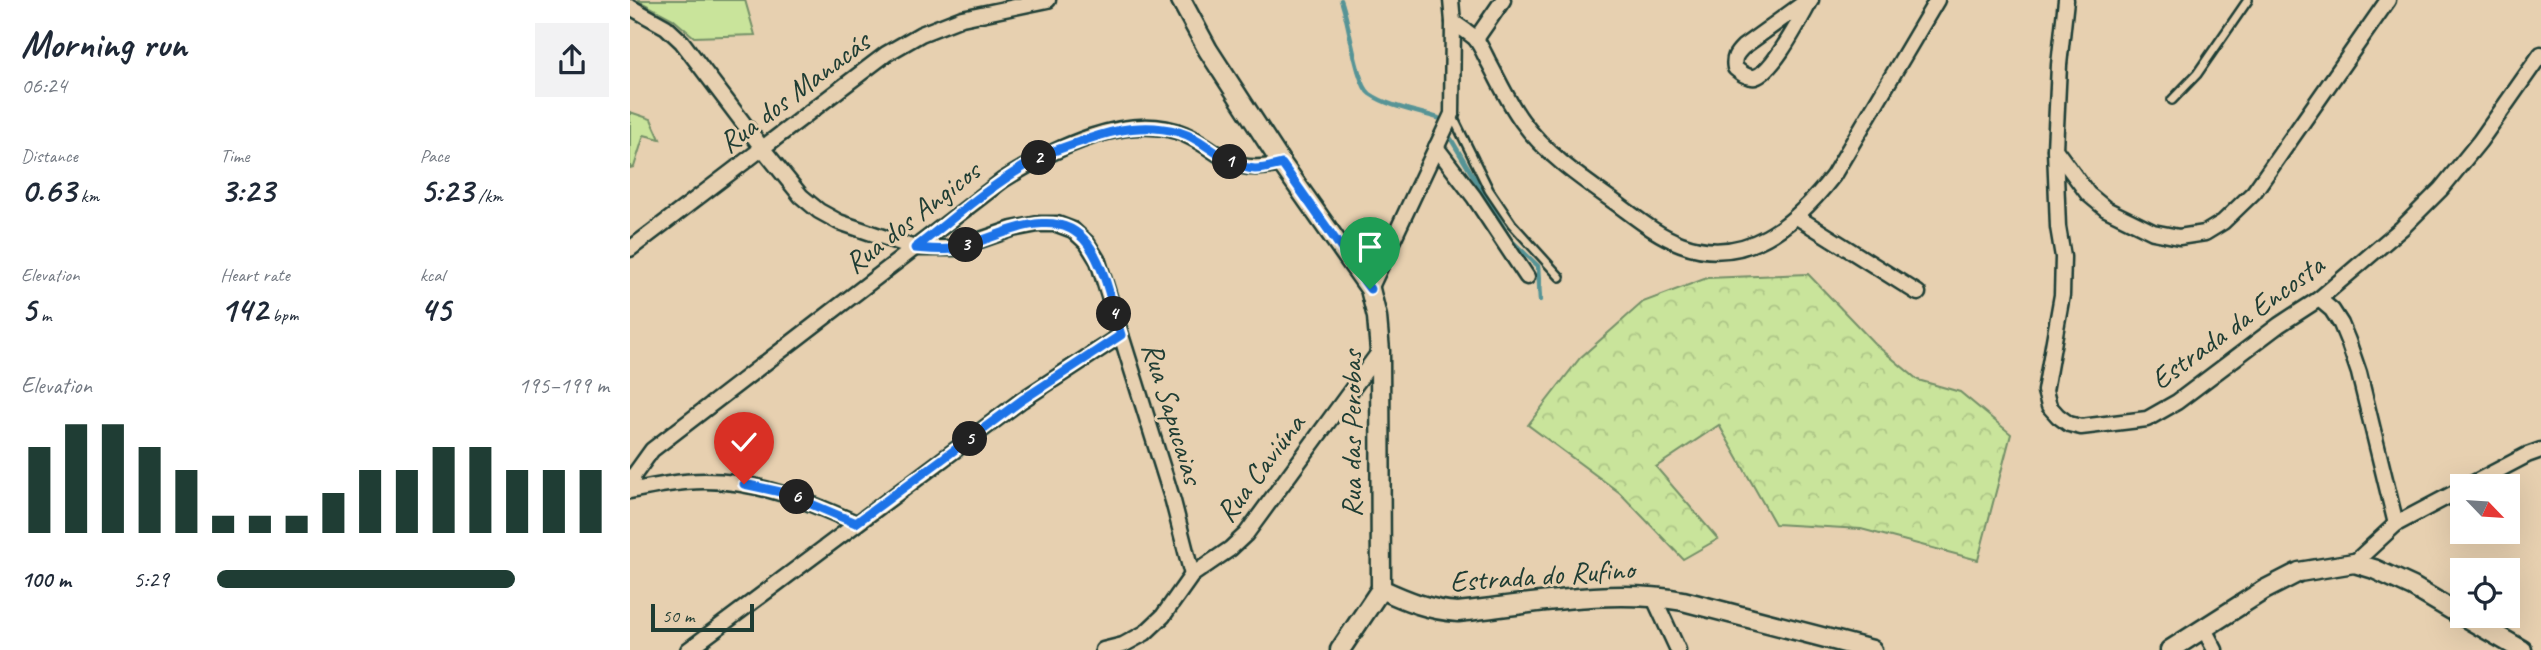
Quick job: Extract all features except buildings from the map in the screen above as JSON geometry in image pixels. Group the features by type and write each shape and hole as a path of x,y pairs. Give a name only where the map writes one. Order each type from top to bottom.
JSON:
{"street":[{"name":"Rua dos Manacás","path":"630,249 886,54 921,34 962,18 1048,0"},
{"name":"Rua das Perobas","path":"1181,0 1208,50 1282,164 1370,289 1377,317 1380,351 1381,589"},
{"path":"1370,289 1452,114 1451,0"},
{"path":"1476,39 1503,0"},
{"path":"1810,0 1769,67 1754,77 1748,77 1735,68 1736,54 1743,47 1810,0"},
{"path":"1453,22 1476,39 1523,123 1541,144 1580,177 1655,231 1679,243 1703,251 1730,251 1758,241 1797,217 1833,176 1937,0"},
{"name":"Estrada da Encosta","path":"2066,0 2059,65 2055,149 2063,257 2062,295 2045,391 2049,406 2058,416 2069,424 2081,427 2147,419 2177,402 2279,325 2319,299 2402,228 2441,189 2480,141 2541,54"},
{"path":"2055,149 2088,194 2106,209 2130,223 2153,232 2179,237 2205,233 2222,222 2254,192 2388,0"},
{"name":"Rua Sapucaias","path":"630,7 666,27 682,42 762,149 801,196 819,211 839,222 915,248 957,248 1012,229 1038,224 1057,224 1073,230 1087,243 1098,261 1173,501 1192,575"},
{"name":"Rua dos Angicos","path":"630,491 638,469 652,450 1003,180 1038,158 1116,129 1146,126 1181,132 1207,145 1226,161 1241,166 1258,169 1282,164"},
{"path":"1436,147 1527,277"},
{"path":"1797,217 1918,293"},
{"path":"2319,299 2332,310 2341,324 2359,373 2396,524"},
{"path":"688,650 1022,400 1121,335"},
{"name":"Rua Caviúna","path":"1103,650 1123,645 1144,633 1163,616 1192,575 1230,550 1246,534 1380,351"},
{"path":"2491,474 2540,449"},
{"path":"630,491 671,483 706,481 744,484 785,493 856,523"},
{"path":"2354,563 2396,524 2450,495"},
{"path":"2170,650 2264,590 2299,572 2354,563 2413,587 2450,608"},
{"path":"1340,650 1381,589"},
{"name":"Estrada do Rufino","path":"1381,589 1434,610 1458,612 1622,594 1653,596 1683,601 1872,650"},
{"path":"1653,596 1678,650"},
{"path":"2484,628 2522,650"},
{"path":"2204,629 2215,650"}],"lane":[{"path":"2172,100 2197,74 2248,0"},
{"path":"1452,114 1489,190 1511,224 1560,277"}],"green space":[{"path":"637,0 745,0 755,35 694,37 673,19"},
{"path":"630,112 651,119 660,139 644,135 634,167 630,168"},
{"path":"1808,274 1875,344 1918,380 1960,392 2011,434 1978,560 1861,529 1775,524 1719,425 1656,467 1718,539 1683,559 1620,493 1528,425 1580,358 1643,302 1707,278"}],"waterway":[{"path":"1341,0 1365,88 1370,94 1394,105 1438,118"},
{"path":"1451,139 1511,240 1538,266 1540,300"}],"route":[{"path":"744,484 785,493 856,523 1022,400 1121,335 1098,261 1087,243 1073,230 1057,224 1038,224 1012,229 957,248 915,248 1003,180 1038,158 1116,129 1146,126 1181,132 1207,145 1226,161 1241,166 1258,169 1282,164 1370,289"}]}
